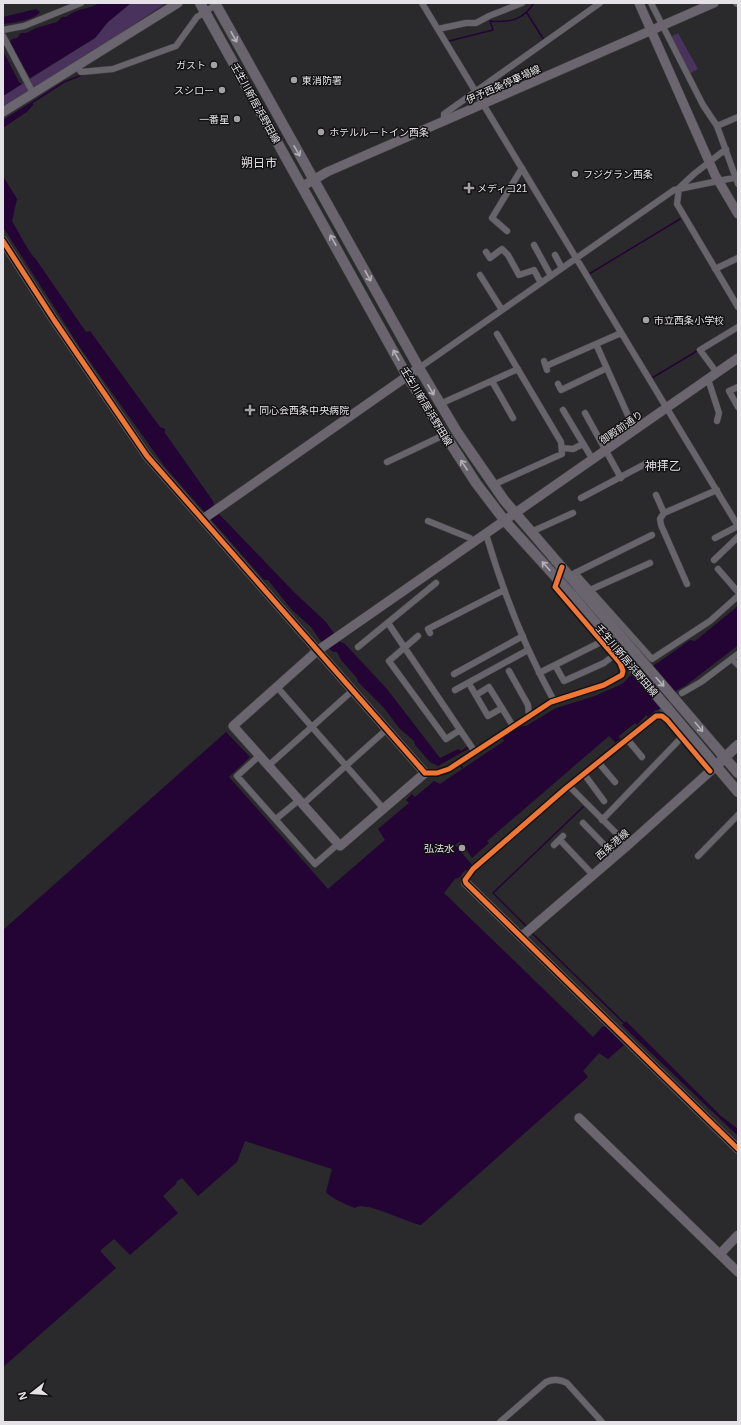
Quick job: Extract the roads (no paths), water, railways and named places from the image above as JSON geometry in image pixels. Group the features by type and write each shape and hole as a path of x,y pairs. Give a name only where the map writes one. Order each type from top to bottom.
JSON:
{"main road":[{"name":"壬生川新居浜野田線","path":"217,4 419,368 440,404 493,485 562,567 635,670 661,711 713,769 738,792"},
{"name":"壬生川新居浜野田線","path":"202,7 303,186 407,376 476,483 505,521 558,580 578,589 647,667 678,695 738,773"},
{"path":"713,769 738,745"}],"street":[{"path":"3,30 24,26 81,3"},
{"path":"3,112 178,3"},
{"path":"422,3 476,90 576,259 738,526 715,538"},
{"path":"438,29 466,23 476,23 489,16 522,3"},
{"path":"444,122 444,114 600,3"},
{"path":"639,3 709,162 718,181 738,214"},
{"path":"651,3 703,105 717,126 737,179 679,188"},
{"name":"伊予西条停車場線","path":"303,186 314,179 714,3"},
{"path":"77,66 82,72 113,69 176,46 197,17 202,7 217,4"},
{"path":"3,36 33,93"},
{"path":"717,126 738,117"},
{"path":"204,518 668,194 679,188 709,162 726,150"},
{"path":"507,231 492,218 522,168"},
{"path":"679,188 677,204 738,307"},
{"path":"3,240 54,320 147,456 320,649 352,691 425,772"},
{"path":"534,245 551,276"},
{"path":"486,252 490,258 502,249 508,255 519,275 534,270 541,283"},
{"path":"554,255 562,268"},
{"path":"715,269 738,258"},
{"path":"480,275 502,310"},
{"path":"717,373 700,350 738,327"},
{"path":"546,366 621,333"},
{"path":"493,485 562,454 563,448 561,442 497,334"},
{"path":"596,344 635,430"},
{"name":"御殿前通り","path":"259,756 233,726 320,649 738,358"},
{"path":"558,384 561,390 607,368"},
{"path":"440,404 518,369"},
{"path":"708,379 719,413 717,421"},
{"path":"492,380 513,418"},
{"path":"738,387 730,391 738,407"},
{"path":"563,410 593,460"},
{"path":"585,413 607,450 621,478"},
{"path":"387,462 444,435"},
{"path":"563,448 573,449 583,444"},
{"path":"581,498 647,463"},
{"path":"687,584 661,525 661,515 717,490"},
{"path":"656,495 664,513"},
{"path":"532,532 573,513"},
{"path":"428,521 470,538 473,543"},
{"path":"486,534 504,590 528,650 554,701"},
{"path":"650,563 590,590 578,589 575,573 652,535"},
{"path":"714,560 738,537"},
{"path":"338,844 259,756 237,776 315,864 338,844 340,846 425,772 443,772 554,701 604,685 622,675 622,667 555,587 562,567"},
{"path":"718,570 738,592"},
{"path":"422,578 429,589"},
{"path":"358,647 388,624 436,583"},
{"path":"430,633 428,629 504,590"},
{"path":"590,590 652,659 710,621 738,596"},
{"path":"388,624 475,752"},
{"path":"418,636 388,661 446,739 460,730"},
{"path":"454,674 523,636"},
{"path":"539,673 601,642"},
{"path":"456,690 528,650"},
{"path":"678,695 696,686 738,654"},
{"path":"555,665 564,681 604,663 613,656"},
{"path":"732,659 738,665"},
{"path":"509,671 528,705 529,716"},
{"path":"277,687 383,808"},
{"path":"471,687 488,716 502,708"},
{"path":"476,695 489,687 513,726"},
{"path":"268,766 352,691"},
{"path":"713,769 662,716 661,711 569,786 473,869 466,878 466,883 738,1149"},
{"path":"276,819 301,802 346,766 386,730"},
{"path":"602,820 682,737"},
{"path":"627,739 642,757"},
{"path":"598,762 615,782"},
{"name":"西条港線","path":"521,937 628,845 713,769"},
{"path":"584,774 604,801"},
{"path":"569,786 628,845"},
{"path":"698,856 738,815"},
{"path":"583,823 615,856"},
{"path":"554,845 561,838 593,875"},
{"path":"579,1118 738,1272"},
{"path":"720,1254 738,1235"},
{"path":"500,1422 546,1382 551,1380 562,1380 567,1383 602,1422"}],"waterway":[{"path":"449,41 493,30 490,21 510,21 521,17 534,3"},
{"path":"527,13 544,40"},
{"path":"33,102 64,82 84,74"},
{"path":"590,275 589,274 680,219"},
{"path":"652,378 697,351"},
{"path":"460,763 462,768"},
{"path":"527,927 493,893 583,807"},
{"path":"532,933 625,1024"}],"tunnel":[{"path":"661,712 682,693"}],"place":[{"name":"ガスト","path":"214,65"},
{"name":"東消防署","path":"294,80"},
{"name":"スシロー","path":"222,90"},
{"name":"一番星","path":"237,119"},
{"name":"ホテルルートイン西条","path":"321,132"},
{"name":"フジグラン西条","path":"575,174"},
{"name":"メディコ21","path":"469,188"},
{"name":"市立西条小学校","path":"646,320"},
{"name":"同心会西条中央病院","path":"250,410"},
{"name":"弘法水","path":"462,848"}],"district":[{"name":"朔日市","path":"259,163"},
{"name":"神拝乙","path":"663,466"}]}
